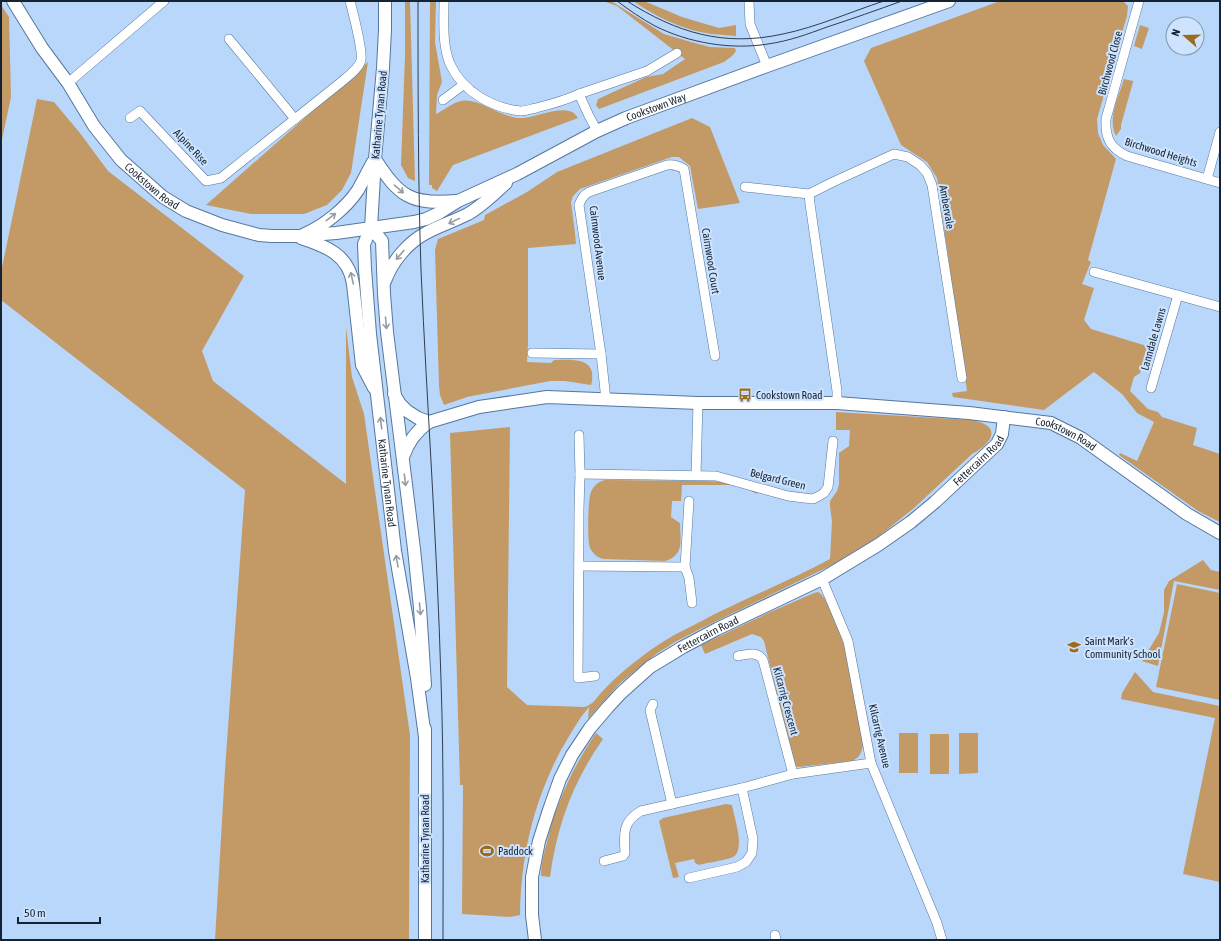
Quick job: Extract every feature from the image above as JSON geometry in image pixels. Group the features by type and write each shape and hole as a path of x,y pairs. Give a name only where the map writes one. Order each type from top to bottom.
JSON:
{"street":[{"name":"Cookstown Road","path":"13,1 42,48 68,83 94,126 121,160 163,197 186,211 222,225 259,235 298,236 371,228"},
{"path":"68,83 164,1"},
{"name":"Alpine Rise","path":"130,118 140,111 206,181 221,178 356,69 361,60 361,49 350,1"},
{"name":"Katharine Tynan Road","path":"385,1 383,68 371,228 364,244 365,269 370,334 395,550 417,678 425,737"},
{"path":"444,1 444,36 446,50 450,64 464,85 476,96 500,106 522,111 560,102 647,71 677,53"},
{"path":"749,1 750,24 767,66"},
{"name":"Cookstown Way","path":"371,228 426,219 441,212 458,201 517,174 597,131 656,107 767,66 949,1"},
{"name":"Birchwood Close","path":"1106,131 1106,119 1139,1"},
{"path":"229,39 295,119"},
{"path":"443,100 464,85"},
{"path":"579,94 597,131"},
{"name":"Birchwood Heights","path":"1106,131 1110,144 1117,151 1127,156 1220,183"},
{"path":"1207,179 1220,132"},
{"name":"Ambervale","path":"809,194 838,179 894,154 908,157 924,169 932,185 962,378"},
{"path":"298,236 316,229 343,206 357,190 375,159 393,184 407,195 425,202 458,201"},
{"name":"Cairnwood Avenue","path":"606,400 601,354 579,206 581,199 589,192 668,165 672,164 684,169"},
{"name":"Cairnwood Court","path":"684,169 715,356"},
{"path":"384,284 392,266 404,250 414,241 426,233 468,214 480,206 517,174"},
{"path":"746,187 809,194 838,391 837,403"},
{"name":"Katharine Tynan Road","path":"371,228 382,241 387,332 420,608 425,677 425,940"},
{"path":"298,236 326,247 339,256 351,272 362,365 378,396"},
{"name":"Lanndale Lawns","path":"1094,272 1220,307"},
{"name":"Lanndale Lawns","path":"1151,388 1178,295"},
{"path":"532,353 601,354"},
{"path":"394,394 400,404 407,411 412,415 429,422"},
{"name":"Cookstown Road","path":"429,422 479,407 547,398 698,403 837,403 969,413 1051,423 1081,438 1174,506 1220,533"},
{"path":"696,475 698,403"},
{"name":"Fettercairn Road","path":"535,940 532,915 532,877 539,842 549,810 560,779 572,755 590,728 621,693 650,667 683,647 717,629 822,580 878,545 911,522 935,502 997,444 1002,434 1004,417"},
{"name":"Katharine Tynan Road","path":"403,459 408,442 429,422"},
{"path":"579,435 578,678 595,676"},
{"name":"Belgard Green","path":"580,474 716,476 788,496 813,498 824,493 828,487 833,441"},
{"path":"689,502 685,567 689,578 692,603"},
{"path":"579,566 685,567"},
{"name":"Kilcarrig Avenue","path":"822,580 848,641 871,763 937,924 942,940"},
{"name":"Kilcarrig Crescent","path":"738,656 756,654 763,660 793,774"},
{"path":"653,704 650,710 672,804"},
{"path":"604,861 623,856 625,853 625,828 632,816 641,811 742,788 793,774 871,763"},
{"path":"689,878 737,867 746,862 752,853 754,839 742,788"}],"shaded area":[{"path":"405,1 410,1 415,181 408,178 401,165 405,55"},
{"path":"430,1 436,1 435,42 442,82 437,95 436,114 454,103 468,101 475,102 515,117 523,118 548,112 567,110 573,112 578,118 453,165 437,191 432,188 432,185 429,185"},
{"path":"603,1 611,1 664,34 710,47 735,48 736,51 724,62 599,109 596,105 598,99 646,77 663,74 685,59 617,6"},
{"path":"633,1 644,1 682,17 719,28 736,25 736,36 711,34 680,26 660,17"},
{"path":"1000,1 1123,1 1128,6 1127,16 1097,119 1098,133 1103,145 1116,159 1088,260 1091,262 1082,284 1094,288 1084,320 1091,329 1147,346 1140,373 1134,377 1130,391 1148,409 1158,412 1162,417 1197,428 1193,445 1220,454 1220,522 1198,511 1119,455 1120,453 1137,461 1154,422 1137,413 1122,394 1094,372 1044,410 953,397 952,393 967,391 937,178 927,162 901,145 864,61 871,48"},
{"path":"1,5 9,17 11,97 1,144"},
{"path":"1140,25 1149,28 1142,49 1134,46"},
{"path":"368,62 351,173 342,190 327,205 304,214 251,214 206,205"},
{"path":"1124,79 1133,82 1121,129 1116,136 1113,115"},
{"path":"37,99 54,102 80,133 108,171 244,276 202,351 213,381 346,484 346,327 352,377 364,414 410,735 409,940 215,940 225,770 245,490 1,300 1,272"},
{"path":"692,118 710,127 740,203 698,209 690,166 679,157 672,157 580,189 573,196 571,202 576,244 528,248 527,362 551,363 554,360 576,360 582,362 590,367 592,372 591,385 565,381 550,381 467,397 444,405 440,395 439,386 435,250 438,239 484,220 485,215 527,192 557,172"},
{"path":"836,412 971,420 981,422 987,426 991,430 991,434 990,439 980,449 972,454 914,508 878,537 834,564 675,642 656,654 619,684 588,719 589,707 561,750 551,770 536,810 526,851 520,915 510,917 462,914 463,785 460,785 450,433 510,427 507,687 527,705 584,707 593,702 633,663 668,639 709,617 830,559 832,521 830,501 837,491 839,484 839,453 849,446 850,430 836,430"},
{"path":"605,480 732,482 757,492 757,494 745,488 731,485 682,485 681,501 672,501 671,517 680,523 681,540 679,551 676,555 665,561 604,559 596,555 590,548 588,537 588,520 589,502 593,487"},
{"path":"1203,560 1211,570 1220,572 1220,590 1174,581 1158,666 1142,661 1159,633 1164,612 1164,590 1169,581"},
{"path":"1177,584 1220,593 1220,700 1156,687"},
{"path":"818,592 825,599 830,609 849,663 863,746 859,755 852,761 799,767 795,766 794,764 764,641 761,637 752,634 705,654 701,645 768,613"},
{"path":"1135,672 1153,692 1220,706 1220,882 1183,874 1215,718 1121,699 1122,693"},
{"path":"596,733 603,739 583,771 568,805 557,840 550,877 541,876 545,850 560,799 580,759"},
{"path":"899,733 918,733 918,773 899,773"},
{"path":"959,733 978,733 978,773 959,774"},
{"path":"930,734 949,734 949,774 930,774"},
{"path":"726,804 732,805 737,825 739,848 737,853 730,858 699,865 695,863 694,859 675,863 679,877 673,878 659,821 663,818"}],"tram line":[{"path":"418,1 421,270 437,577 442,713 443,940"},
{"path":"617,1 645,20 668,32 710,44 740,46 776,43 806,35 902,1"},
{"path":"627,1 646,12 683,29 721,38 741,39 761,38 796,31 884,1"}],"place":[{"name":"Cookstown Road","path":"745,395"},
{"name":"Saint Mark's Community School","path":"1074,647"},
{"name":"Paddock","path":"487,851"}]}
